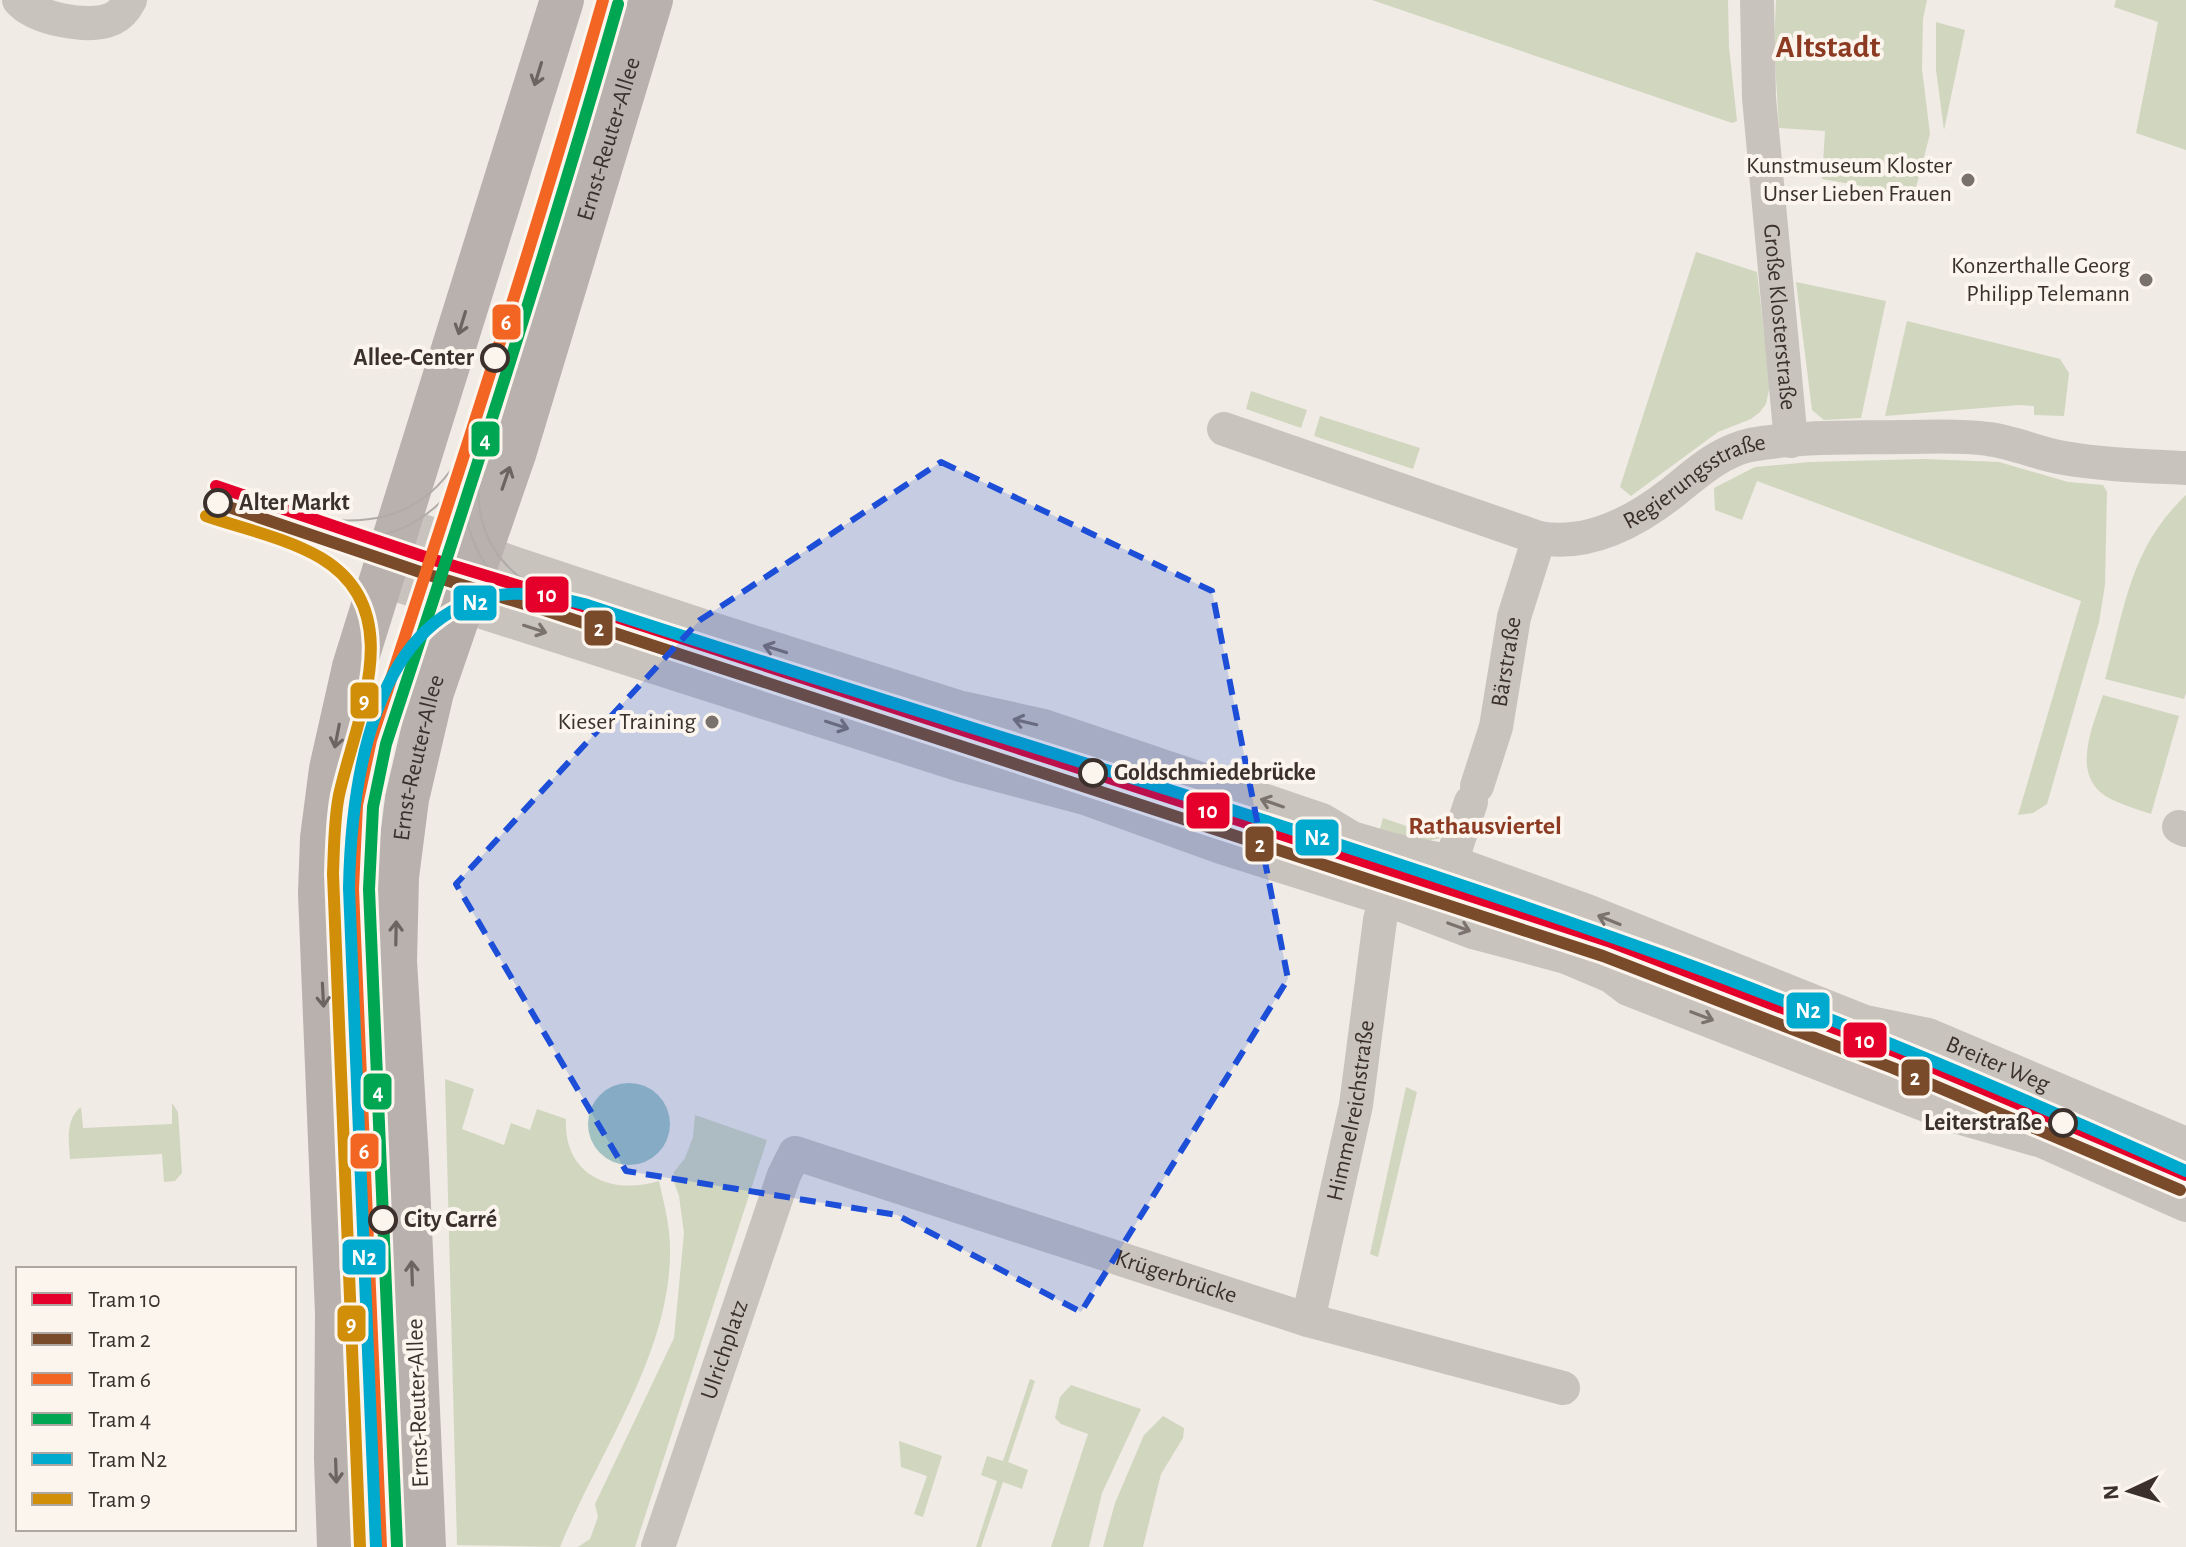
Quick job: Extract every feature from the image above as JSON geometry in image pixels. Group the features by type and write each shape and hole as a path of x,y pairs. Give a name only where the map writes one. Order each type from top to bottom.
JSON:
{"main road":[{"path":"339,1547 337,1313 321,949 321,866 326,804 338,731 354,667 562,0"},
{"name":"Ernst-Reuter-Allee","path":"424,1547 407,1160 396,1004 396,898 407,799 432,692 543,362 651,0"}],"street":[{"path":"19,0 31,10 55,18 94,23 116,17 130,0"},
{"name":"Große Klosterstraße","path":"1757,0 1759,98 1791,441"},
{"name":"Regierungsstraße","path":"1224,429 1539,538 1573,541 1597,535 1643,513 1722,455 1746,446 1791,441 1969,437 1998,440 2075,460 2186,468"},
{"name":"Breiter Weg","path":"400,523 674,617 958,707 1058,731 1322,820 1352,838 1451,862 1587,911 1865,1022 1928,1035 2186,1144"},
{"name":"Bärstraße","path":"1451,862 1496,727 1514,617 1539,538"},
{"path":"382,580 961,765 1085,798 1221,847 1386,899 1473,932 1566,957 1611,976 1628,989 1954,1116 2042,1141 2186,1205"},
{"name":"Himmelreichstraße","path":"1308,1320 1356,1105 1380,920 1386,899"},
{"name":"Krügerbrücke","path":"795,1153 1308,1320 1563,1388"},
{"name":"Ulrichplatz","path":"658,1547 784,1175 795,1153"}],"highlighted area":[{"path":"941,462 1212,591 1288,979 1081,1312 897,1215 626,1171 456,884 700,620"}],"green space":[{"path":"1372,0 1728,0 1729,47 1737,121 1732,123"},
{"path":"1776,0 1927,0 1923,19 1922,69 1930,134 1914,195 1822,179 1825,131 1779,128 1774,45"},
{"path":"2116,0 2186,0 2186,150 2136,133 2158,22 2114,7"},
{"path":"1936,22 1965,30 1944,130 1936,70"},
{"path":"1696,252 1757,272 1770,385 1766,404 1751,419 1718,432 1631,496 1620,487"},
{"path":"1796,282 1886,301 1861,418 1824,420 1812,410"},
{"path":"1907,321 2060,359 2069,373 2064,416 2034,415 2034,406 2019,405 1885,416"},
{"path":"1251,391 1307,410 1301,428 1246,409"},
{"path":"1320,416 1420,448 1413,469 1314,436"},
{"path":"1925,459 1999,462 2068,482 2103,485 2107,492 2105,585 2099,622 2047,804 2033,813 2018,815 2081,601 1757,481 1742,520 1715,510 1714,488 1755,467 1810,462"},
{"path":"2186,495 2184,699 2105,679 2125,603 2141,558 2167,515"},
{"path":"2103,695 2179,716 2151,814 2115,801 2100,792 2092,781 2087,768 2087,754"},
{"path":"1383,818 1441,838 1422,842 1380,829"},
{"path":"445,1079 474,1089 462,1129 504,1145 511,1123 530,1130 537,1109 566,1119 572,1154 581,1167 593,1176 623,1185 659,1181 670,1248 667,1287 659,1325 630,1401 560,1547 457,1545"},
{"path":"1406,1087 1417,1092 1378,1257 1370,1254"},
{"path":"172,1103 178,1112 182,1173 175,1181 164,1182 162,1154 70,1159 70,1124 81,1107 83,1128 172,1124"},
{"path":"695,1115 767,1140 635,1547 578,1547 590,1539 598,1517 595,1504 674,1338 684,1233 679,1196 673,1179 693,1137"},
{"path":"1030,1379 1035,1381 1008,1462 1028,1470 1022,1489 1003,1482 981,1547 976,1547 997,1481 981,1475 987,1456 1003,1461"},
{"path":"1071,1385 1141,1409 1102,1493 1089,1547 1051,1547 1088,1434 1061,1424 1055,1418 1060,1397"},
{"path":"1163,1416 1184,1428 1183,1438 1161,1474 1143,1547 1103,1547 1115,1503 1144,1435"},
{"path":"899,1441 942,1456 923,1517 914,1514 927,1476 901,1467"}],"water":[{"path":"629,1083 645,1086 658,1095 667,1108 670,1124 667,1140 658,1153 645,1162 629,1165 613,1162 600,1153 591,1140 588,1124 591,1108 600,1095 613,1086"}],"tram line":[{"path":"601,7 603,0"},
{"name":"6","path":"381,1547 353,889 357,805 371,740 520,279 603,0"},
{"name":"4","path":"397,1546 369,889 373,807 386,744 535,283 618,4"},
{"path":"299,515 344,521 366,520 406,509 424,498 455,464 480,407"},
{"path":"488,421 478,475 482,523 491,544 505,563 524,580 549,595"},
{"path":"292,526 360,537 382,535 402,528 437,506 451,490 464,473 483,435"},
{"path":"464,472 465,509 475,545 494,576 524,598"},
{"name":"10","path":"216,486 431,559 1608,941 1899,1053 2186,1175"},
{"name":"2","path":"211,501 426,574 1603,956 1893,1068 2180,1190"},
{"name":"9","path":"206,516 280,539 321,558 348,580 364,607 370,636 370,668 364,700 337,805 333,874 360,1547"},
{"name":"N2","path":"376,1547 349,888 355,802 377,710 396,669 422,634 456,609 499,595 542,595 584,604 1538,911 1738,983 1867,1034 2186,1171"},
{"path":"382,707 398,668 422,635 441,619 463,608 510,599 535,599 585,608"}],"place":[{"name":"Kunstmuseum Kloster Unser Lieben Frauen","path":"1968,180"},
{"name":"Konzerthalle Georg Philipp Telemann","path":"2146,280"},
{"name":"Allee-Center","path":"495,358"},
{"name":"Alter Markt","path":"218,503"},
{"name":"Kieser Training","path":"712,722"},
{"name":"Goldschmiedebrücke","path":"1093,773"},
{"name":"Leiterstraße","path":"2063,1123"},
{"name":"City Carré","path":"383,1220"}],"district":[{"name":"Altstadt","path":"1828,47"},
{"name":"Rathausviertel","path":"1485,826"}]}
